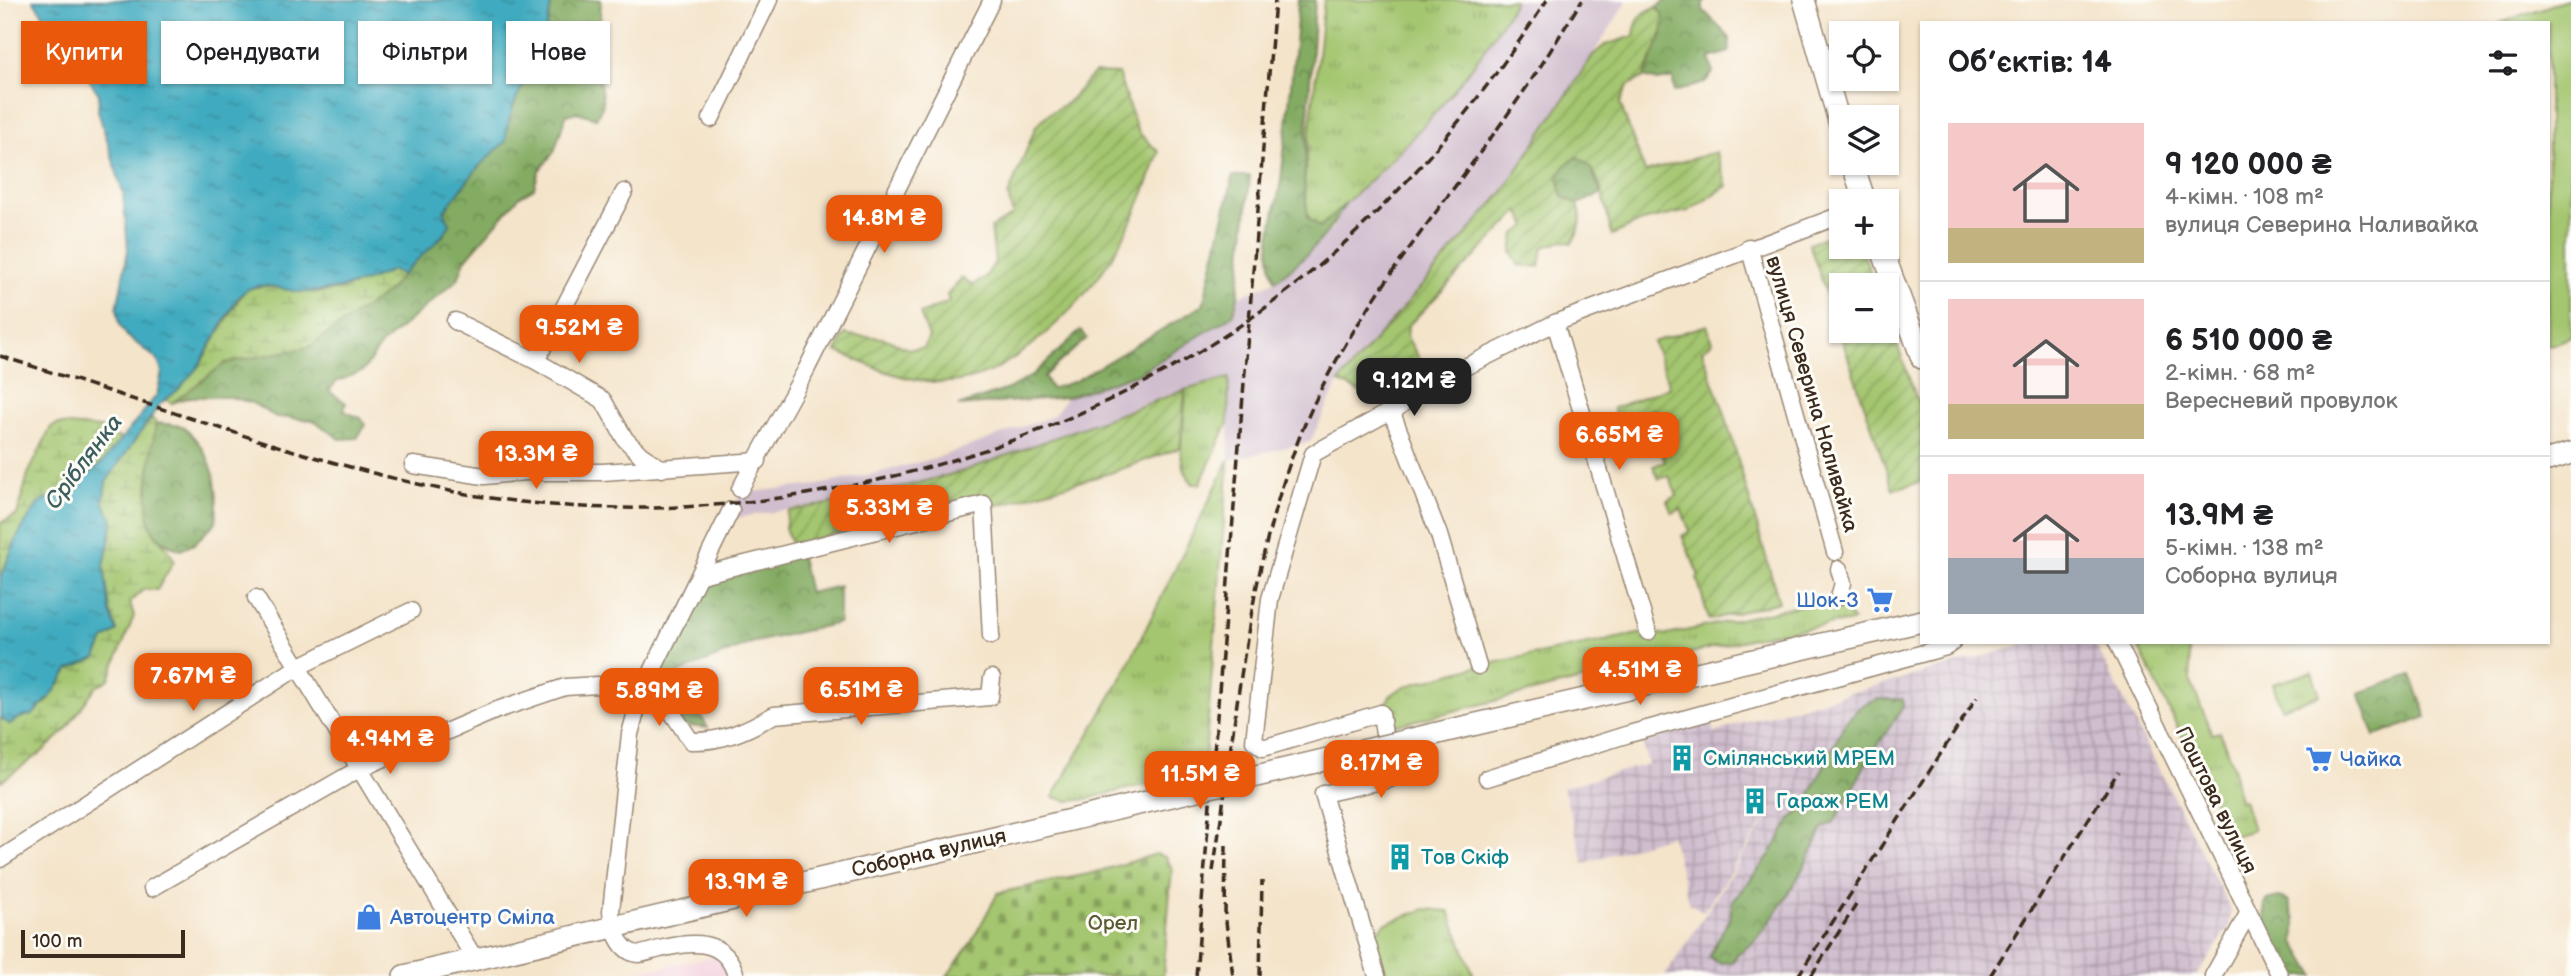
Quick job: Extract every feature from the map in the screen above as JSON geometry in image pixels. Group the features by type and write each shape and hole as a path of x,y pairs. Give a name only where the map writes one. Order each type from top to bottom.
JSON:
{"main road":[{"path":"1804,0 1834,105"},
{"path":"1885,259 1920,353"},
{"path":"2550,459 2571,453"},
{"name":"Соборна вулиця","path":"404,976 680,914 1455,729 1920,621"}],"street":[{"path":"711,120 769,0"},
{"path":"740,489 758,461 992,0"},
{"path":"536,361 624,192"},
{"name":"вулиця Северина Наливайка","path":"1377,976 1323,794 1390,779 1381,713 1263,748 1254,741 1270,599 1313,454 1385,414 1392,413 1418,390 1555,323 1749,247 1829,219"},
{"name":"вулиця Северина Наливайка","path":"1749,247 1835,552"},
{"path":"454,321 536,361 603,400 625,439 641,455 662,469"},
{"path":"1555,323 1648,632"},
{"path":"1392,413 1439,535 1478,666"},
{"path":"413,465 484,476 662,469 758,461"},
{"path":"701,575 984,504 991,636"},
{"path":"731,510 641,694 629,734 611,911 612,928 628,950 638,954 687,942 716,947 733,962 736,976"},
{"path":"1839,569 1843,583 1839,597"},
{"path":"256,598 475,959"},
{"path":"0,859 298,667 411,611"},
{"path":"1487,778 1629,734 1932,651 1948,644"},
{"name":"Поштова вулиця","path":"2118,644 2280,976"},
{"path":"152,888 359,769 534,697 565,687 608,687 655,695 665,702 691,741 712,741 743,732 774,715 990,697 992,678"},
{"path":"608,687 625,704 629,734"},
{"path":"2213,976 2248,914"}],"shaded area":[{"path":"1515,0 1628,0 1502,193 1339,382 1310,442 1229,460 1229,378 1167,395 964,471 856,499 727,519 741,493 818,485 877,473 936,458 1053,416 1067,397 1139,373 1233,315 1238,297 1275,281 1293,268 1333,228 1346,203 1390,163 1459,81"},
{"path":"2028,644 2095,644 2231,910 2229,927 2197,976 1665,976 1798,771 1703,912 1689,903 1671,835 1584,863 1563,787 1648,764 1643,743 1710,720 1714,733 1744,722"},
{"path":"718,956 731,976 615,976"}],"green space":[{"path":"552,0 601,0 600,21 548,21"},
{"path":"1298,0 1315,0 1304,184 1308,218 1320,227 1346,203 1315,246 1275,281 1271,265 1270,238 1282,171"},
{"path":"1324,0 1515,0 1475,63 1452,93 1375,176 1320,227 1308,218 1304,184"},
{"path":"1667,0 1707,0 1703,2 1703,10 1730,38 1729,52 1710,58 1713,73 1704,83 1674,92 1673,78 1658,81 1644,77 1662,34 1664,16 1656,7"},
{"path":"2571,0 2571,337 2550,345 2550,21 2505,21"},
{"path":"1656,7 1664,16 1662,34 1644,77 1628,86 1620,103 1645,172 1716,152 1727,186 1688,211 1642,221 1612,235 1598,180 1586,162 1577,157 1565,165 1558,178 1563,197 1578,204 1580,210 1580,224 1572,243 1563,241 1543,247 1540,267 1518,265 1512,252 1515,234 1527,226 1519,211 1408,326 1407,337 1429,376 1387,405 1339,382 1502,193 1593,55 1605,45 1634,36 1640,18"},
{"path":"1094,73 1118,74 1138,132 1159,152 1125,233 1097,279 1079,300 1059,321 1016,357 985,374 962,381 934,382 905,377 836,351 845,334 886,339 906,348 924,348 929,337 920,314 949,302 947,295 962,278 972,285 984,279 995,262 991,228 1013,215 1008,196 1036,126 1047,115 1068,102"},
{"path":"524,84 600,84 603,105 596,118 577,112 566,115 554,152 539,171 534,188 519,197 465,260 458,279 382,344 363,371 336,382 329,391 346,403 344,411 361,418 366,425 357,438 340,439 313,420 276,417 252,403 230,397 190,397 172,403 225,363 261,354 386,293 419,256 444,235 450,224 444,211 480,165 505,141 512,109"},
{"path":"1577,157 1589,162 1601,194 1578,204 1563,197 1558,178 1565,165"},
{"path":"1233,176 1250,176 1238,297 1233,315 1139,373 1067,397 958,406 1008,389 1033,375 1081,330 1087,338 1044,376 1051,389 1075,381 1203,305"},
{"path":"1829,236 1829,259 1865,259 1871,273 1829,273 1829,302 1809,243"},
{"path":"392,269 402,275 386,293 309,347 225,363 172,403 166,400 198,367 244,291 266,286 302,292 325,292 372,279"},
{"path":"1707,325 1712,342 1702,351 1724,411 1779,602 1709,620 1697,578 1699,576 1682,536 1690,531 1681,509 1672,513 1667,501 1677,496 1669,476 1659,479 1653,466 1665,462 1659,446 1662,432 1654,409 1618,422 1613,408 1670,387 1653,342"},
{"path":"1843,343 1897,343 1920,408 1920,482 1893,489"},
{"path":"1229,378 1228,423 1200,484 1193,484 1182,462 1185,390"},
{"path":"1185,390 1180,448 1110,473 991,507 988,495 792,545 785,528 788,511 856,499 964,471"},
{"path":"152,418 156,423 149,478 149,520 154,533 169,550 174,561 157,590 144,589 130,602 134,616 109,679 95,688 65,731 42,752 0,782 0,718 10,724 47,702 68,670 96,658 104,640 117,631 110,612 104,566 113,521 103,502 106,482 131,443"},
{"path":"156,423 183,426 208,458 215,481 216,522 194,544 181,550 156,535 148,516 148,476"},
{"path":"58,424 100,428 121,439 103,462 83,479 38,504 17,537 0,579 0,523 17,515 28,474 51,427"},
{"path":"1229,460 1204,770 1082,800 1069,801 1053,797 1122,677"},
{"path":"799,548 809,593 839,586 839,623 751,643 676,674 708,728 680,725 649,694 701,575"},
{"path":"1839,597 1853,621 1769,634 1393,726 1381,713 1390,696 1403,687 1478,666 1648,632 1667,635"},
{"path":"2137,644 2188,644 2191,682 2212,734 2220,732 2233,767 2239,801 2244,800 2253,830 2231,837"},
{"path":"2312,672 2320,695 2281,708 2273,684"},
{"path":"2411,675 2427,717 2375,736 2359,693"},
{"path":"1878,699 1903,699 1903,707 1868,760 1834,822 1823,828 1786,898 1760,933 1737,954 1733,962 1720,963 1709,957 1730,917 1733,901 1768,858 1791,819 1804,807 1846,721 1862,705"},
{"name":"Орел","path":"1156,854 1165,857 1172,868 1163,976 947,976 972,941 998,893 1093,873"},
{"path":"2279,897 2288,900 2295,920 2295,942 2315,976 2287,976 2265,921 2264,904"},
{"path":"1425,909 1449,911 1474,976 1386,976 1374,934 1386,923"}],"water":[{"path":"33,0 552,0 548,21 506,21 506,84 524,84 509,119 506,141 480,165 444,211 450,224 446,231 402,275 392,270 352,286 308,292 262,285 245,291 237,299 198,367 178,390 160,404 106,482 103,502 113,521 104,566 110,612 117,631 104,640 96,658 68,670 52,695 32,715 21,717 10,724 0,718 0,579 17,537 38,504 83,479 103,462 157,395 162,372 157,359 127,336 120,325 117,309 128,250 123,193 98,111 99,94 92,84 147,84 147,21 48,21"}],"railway":[{"path":"1196,976 1275,0"},
{"path":"0,356 276,446 445,490 546,504 648,508 752,501 855,485 957,459 1055,424 1148,381 1235,329 1326,260 1408,180 1481,93 1547,0"},
{"path":"1213,871 1239,686 1262,562 1277,502 1297,443 1322,387 1366,311 1494,134 1582,0"},
{"path":"1798,976 1977,697"},
{"path":"1990,976 2118,772"},
{"path":"1226,845 1225,914 1233,976"},
{"path":"1260,976 1262,881"},
{"path":"1811,976 1856,905"}],"place":[{"name":"Шок-3","path":"1880,600"},
{"name":"Смілянський МРЕМ","path":"1682,758"},
{"name":"Чайка","path":"2319,759"},
{"name":"Гараж РЕМ","path":"1755,801"},
{"name":"Тов Скіф","path":"1400,857"},
{"name":"Автоцентр Сміла","path":"369,917"}],"water label":[{"name":"Сріблянка","path":"84,462"}]}
